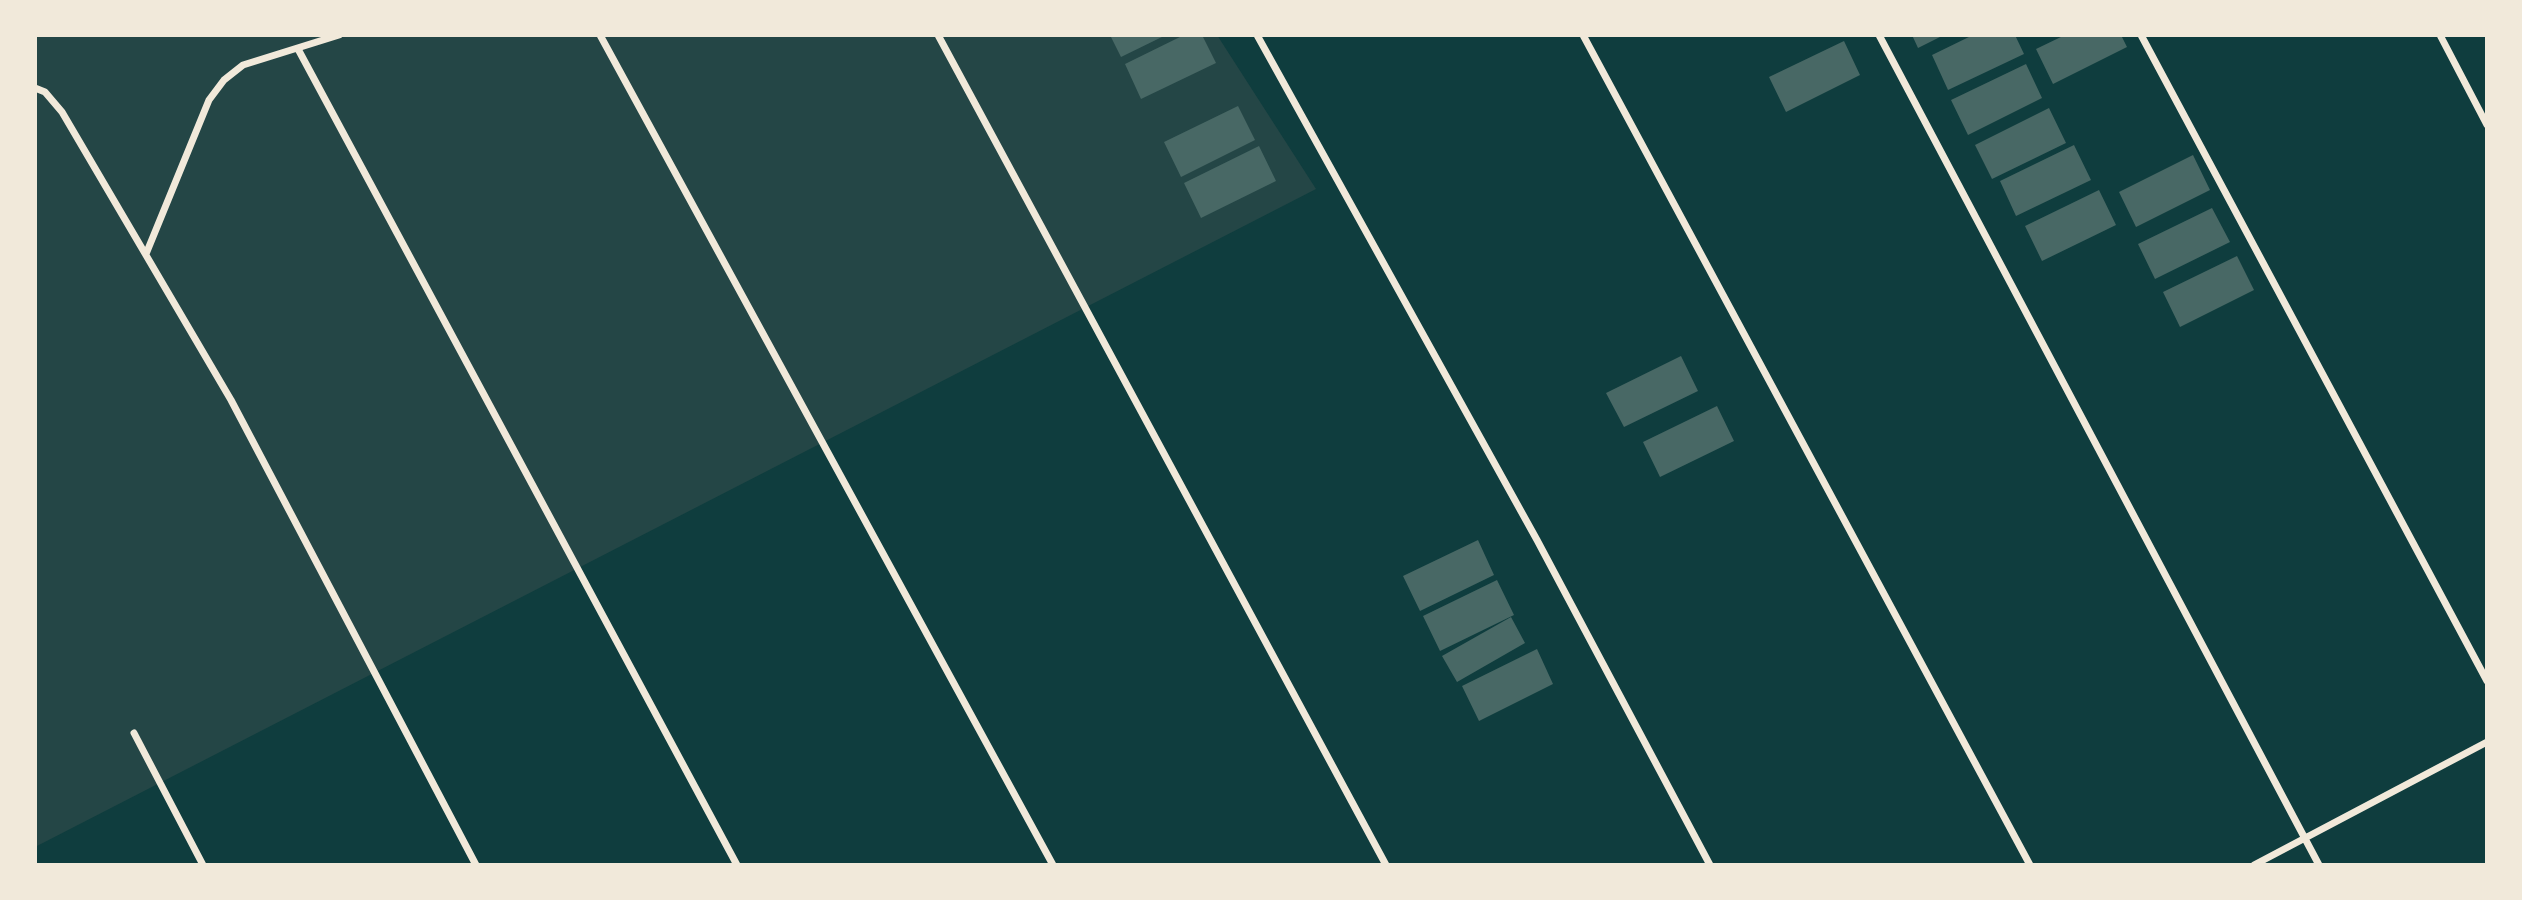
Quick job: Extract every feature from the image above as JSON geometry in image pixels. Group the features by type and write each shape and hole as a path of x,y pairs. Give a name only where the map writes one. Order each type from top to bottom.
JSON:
{"street":[{"path":"146,254 209,100 224,80 243,65 339,35"},
{"path":"600,35 1053,865"},
{"path":"938,35 1386,865"},
{"path":"1257,35 1537,540 1710,865"},
{"path":"1583,35 2030,865"},
{"path":"1879,35 2307,837 2319,865"},
{"path":"2141,35 2487,681"},
{"path":"2440,35 2487,125"},
{"path":"298,49 737,865"},
{"path":"35,88 45,92 62,111 231,400 476,865"},
{"path":"134,733 203,865"},
{"path":"2254,865 2487,742"}],"shaded area":[{"path":"35,35 1217,35 1316,189 35,847"}],"building":[{"path":"1110,35 1166,35 1121,57"},
{"path":"1184,35 1202,35 1216,63 1141,99 1125,64"},
{"path":"1912,35 1944,35 1918,48"},
{"path":"1973,35 2015,35 2024,54 1948,90 1932,55"},
{"path":"2065,35 2121,35 2127,47 2053,84 2036,49"},
{"path":"1844,41 1860,75 1786,112 1769,77"},
{"path":"2026,64 2042,98 1968,135 1951,100"},
{"path":"1238,106 1255,140 1181,177 1164,142"},
{"path":"2049,108 2066,143 1992,179 1975,145"},
{"path":"2074,145 2091,180 2016,216 2000,181"},
{"path":"1259,146 1276,181 1201,218 1184,183"},
{"path":"2193,155 2210,190 2136,227 2119,192"},
{"path":"2099,190 2116,225 2042,261 2025,226"},
{"path":"2212,208 2230,242 2155,279 2138,244"},
{"path":"2237,256 2254,290 2180,327 2163,292"},
{"path":"1681,356 1698,391 1624,427 1606,393"},
{"path":"1717,406 1734,441 1660,477 1643,442"},
{"path":"1478,540 1494,575 1420,611 1403,576"},
{"path":"1497,580 1514,615 1440,651 1423,616"},
{"path":"1511,617 1525,643 1457,682 1442,656"},
{"path":"1537,649 1553,684 1479,721 1462,686"}]}
